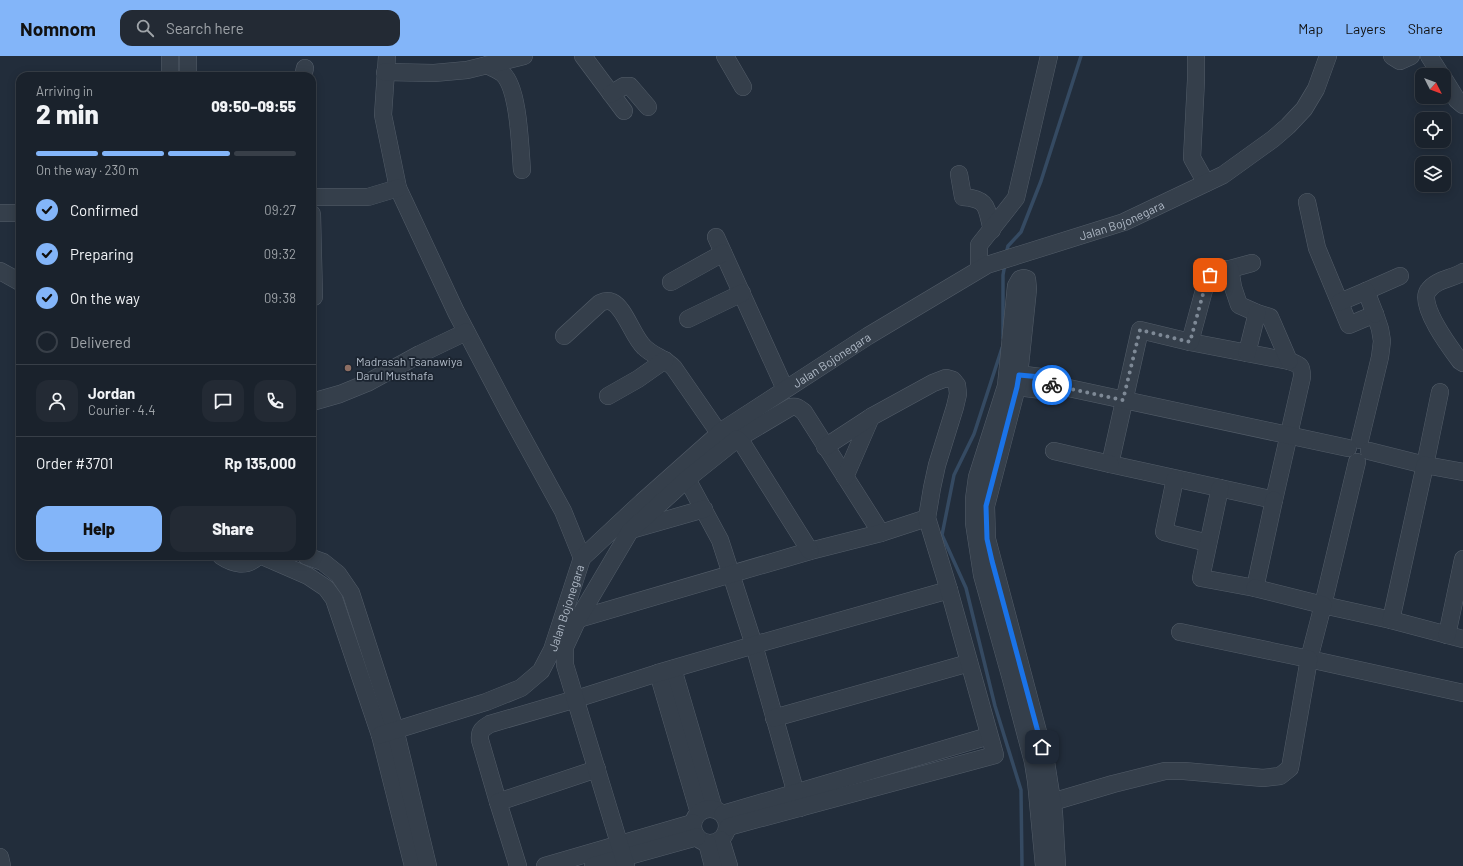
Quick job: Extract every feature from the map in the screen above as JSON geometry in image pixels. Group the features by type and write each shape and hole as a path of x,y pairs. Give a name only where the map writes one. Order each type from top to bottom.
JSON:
{"street":[{"path":"170,56 170,72"},
{"path":"188,56 188,72"},
{"path":"524,56 467,70 434,73 386,64 383,116 398,188 466,332 564,511 582,558"},
{"path":"583,56 624,111"},
{"path":"725,56 743,87"},
{"path":"984,267 979,245 1016,198 1049,56"},
{"path":"1196,56 1192,158 1206,183"},
{"name":"Jalan Bojonegara","path":"388,732 486,702 514,691 521,688 541,671 552,650 582,558 642,502 719,434 785,389 868,336 984,267 1124,222 1223,174 1273,139 1288,126 1312,99 1328,56"},
{"path":"1392,56 1400,61 1411,56"},
{"path":"1430,56 1437,68"},
{"path":"487,65 503,73 512,88 515,100 522,170"},
{"path":"611,94 624,86 630,86 648,107"},
{"path":"1451,90 1457,100 1463,105"},
{"path":"959,174 963,197 975,198 982,201 985,205 992,230"},
{"path":"316,197 368,197 398,188"},
{"path":"1307,202 1317,248 1349,325 1375,314"},
{"path":"0,214 16,213"},
{"path":"671,282 720,245 785,389"},
{"path":"1190,342 1207,279 1215,271 1230,269 1252,263"},
{"path":"1230,269 1233,287 1239,304 1257,313 1270,317 1289,361"},
{"path":"0,271 16,280"},
{"path":"1463,272 1444,279 1433,286 1428,291 1425,298 1427,307 1443,337 1463,363"},
{"path":"1340,302 1400,276"},
{"path":"1049,810 1113,784 1165,771 1184,771 1263,778 1280,776 1290,768 1309,659 1380,357 1382,341 1380,329 1366,291"},
{"path":"688,319 742,293"},
{"path":"564,336 600,303 611,301 620,310 642,345 650,352 665,360 674,368 719,434"},
{"path":"1247,353 1257,313"},
{"path":"1110,464 1123,400 1140,330 1190,342 1299,364 1302,369 1302,377 1255,588"},
{"path":"316,401 340,394 368,383 420,354 466,332"},
{"path":"608,396 638,379 665,360"},
{"path":"798,800 994,755 927,518 937,465 958,394 957,385 953,380 946,378 933,383 871,417 825,447"},
{"path":"1056,866 1049,810 1033,762 982,575 980,523 974,499 977,477 1013,380 1042,390 1050,384 1288,436 1463,472"},
{"path":"1391,620 1440,392"},
{"path":"623,855 566,665 565,647 578,618 630,531 687,479 737,438 791,407 797,406 804,412 825,447 882,533"},
{"path":"845,477 871,417"},
{"path":"737,438 744,446 810,551"},
{"path":"1054,451 1274,500"},
{"path":"687,479 720,540 754,645 798,800"},
{"path":"1175,479 1164,532 1208,543"},
{"path":"1220,488 1200,578 1255,588 1322,605 1391,620 1463,639"},
{"path":"630,531 704,509"},
{"path":"578,618 731,573 882,533 927,518"},
{"path":"1447,635 1463,559"},
{"path":"227,560 237,564 252,560"},
{"path":"271,560 308,576 326,588 334,600 388,732 413,866"},
{"path":"316,560 323,562 338,574 351,593 388,732 428,866"},
{"path":"518,866 480,740 479,734 483,728 490,724 666,671 948,590"},
{"path":"1180,632 1463,693"},
{"path":"774,718 969,663"},
{"path":"666,671 710,826 729,866"},
{"path":"593,866 710,826 798,800 989,736"},
{"path":"498,802 597,769"},
{"path":"1044,866 1049,810"},
{"path":"710,826 713,866"},
{"path":"545,866 623,855"}],"waterway":[{"path":"1006,254 1008,246 1021,232 1041,181 1081,56"},
{"path":"1003,338 1003,275 1005,264"},
{"path":"1002,348 974,434 954,475 942,535 966,588 995,706 1021,790 1022,866"}],"way so far":[{"path":"1052,385 1123,400 1140,330 1190,342 1207,279 1210,275"}],"place":[{"name":"Madrasah Tsanawiya Darul Musthafa","path":"348,368"}],"route":[{"path":"1042,747 992,561 987,539 986,506 1019,375 1041,377 1052,385"}]}
